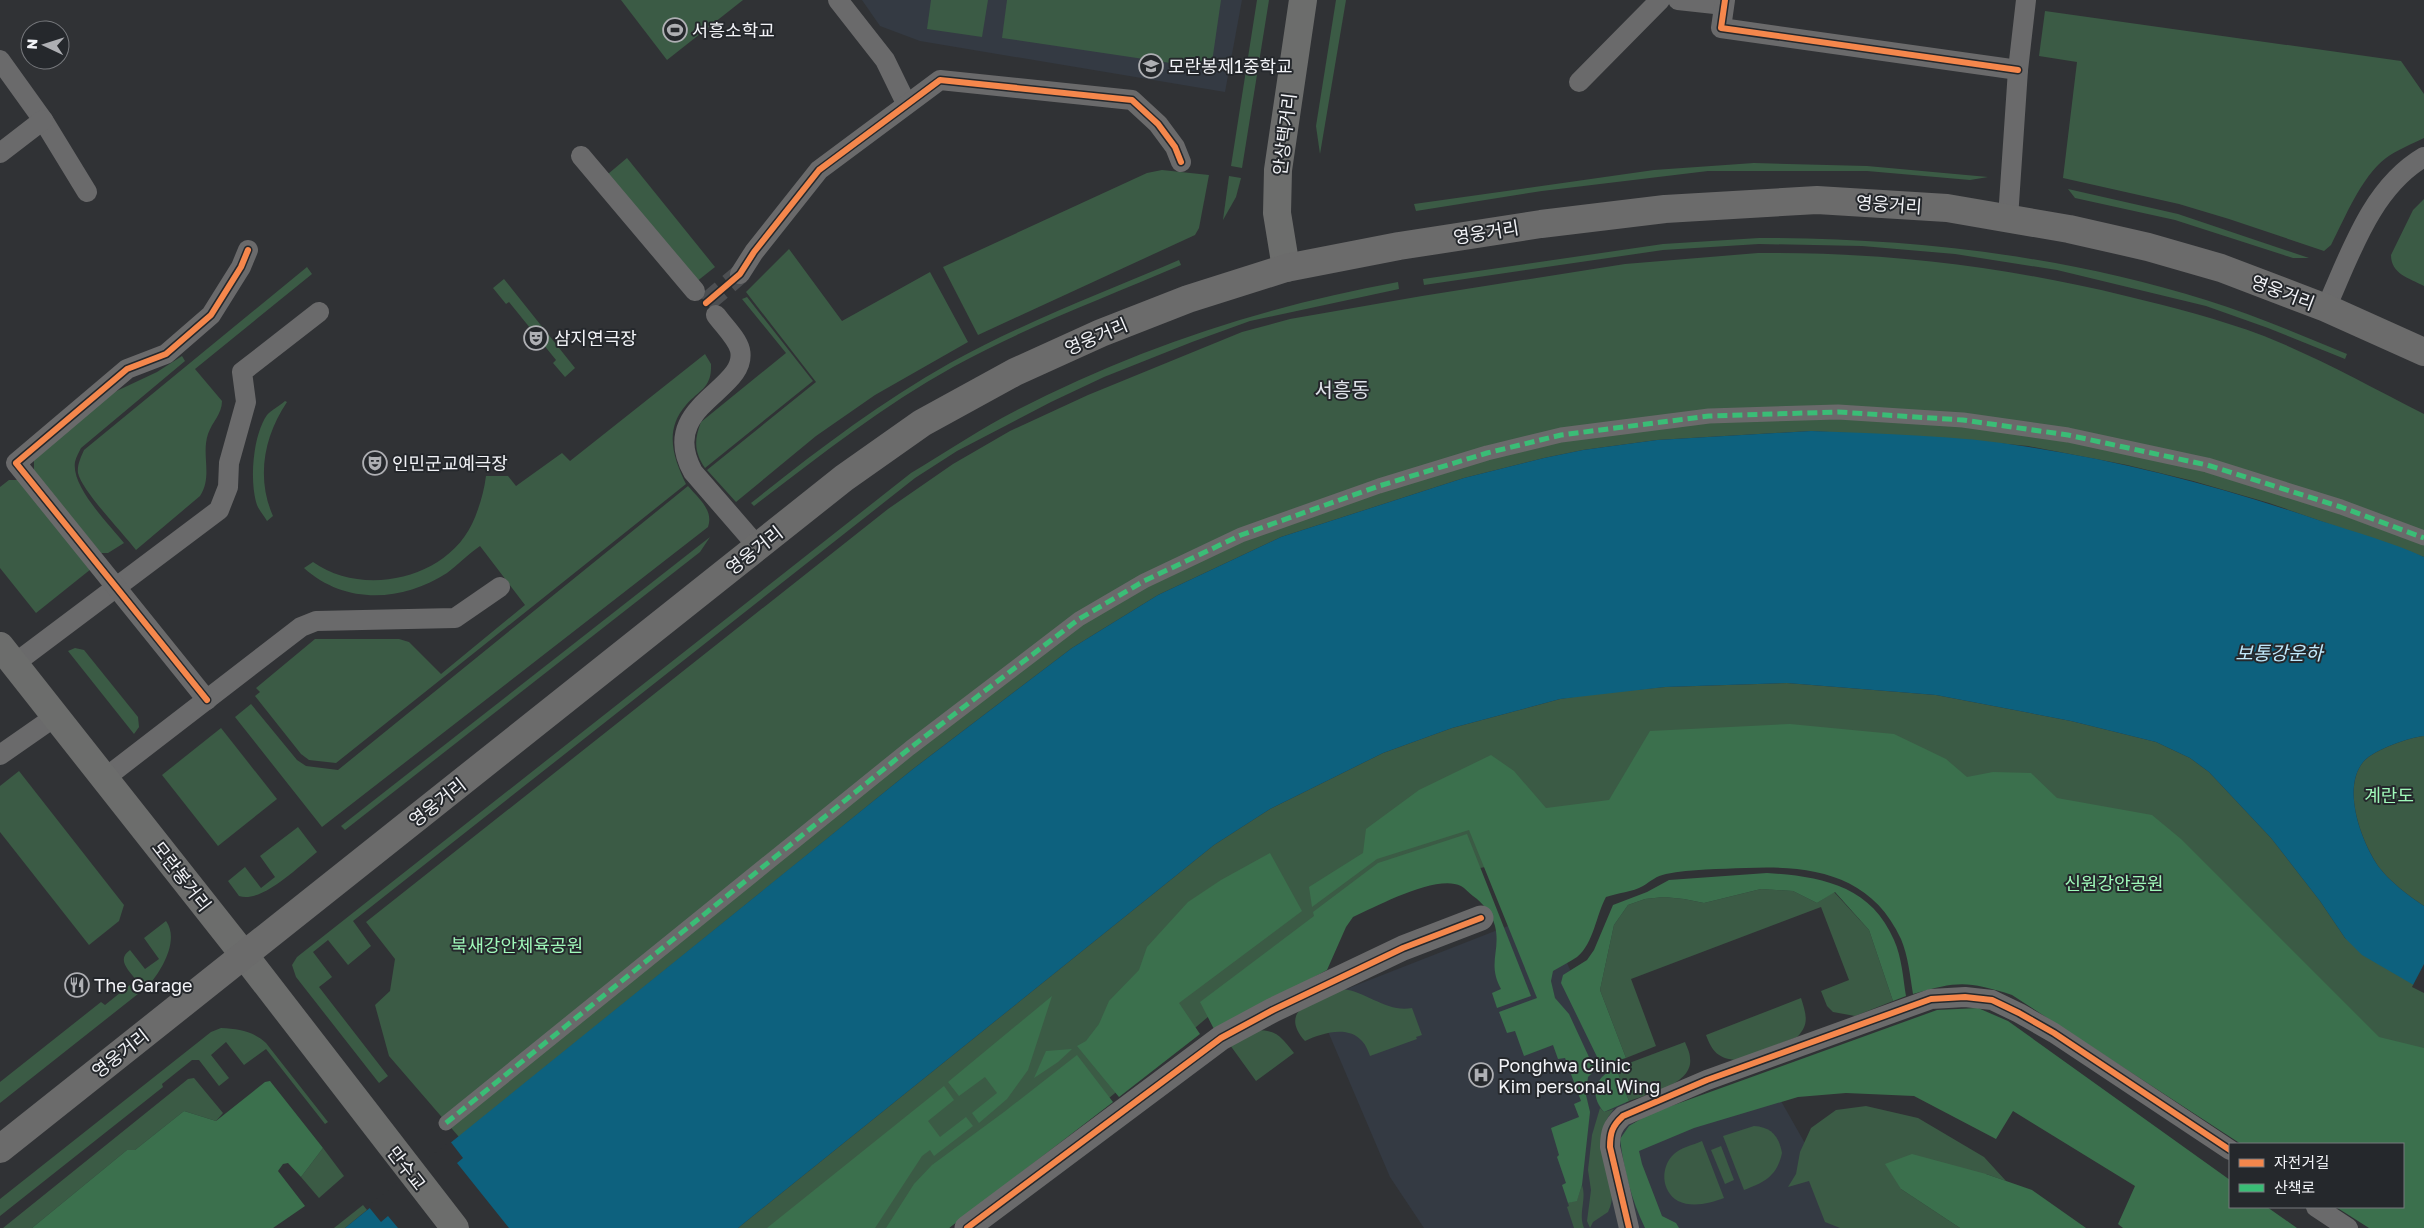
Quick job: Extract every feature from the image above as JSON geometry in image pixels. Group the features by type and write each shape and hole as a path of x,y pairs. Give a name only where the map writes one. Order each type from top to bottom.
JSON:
{"main road":[{"name":"안상택거리","path":"1286,268 1277,213 1278,170 1303,0"},
{"name":"영웅거리","path":"0,1149 844,478 922,423 1015,372 1101,333 1188,299 1286,268 1398,246 1541,224 1665,209 1817,200 1938,208 2008,218 2148,247 2221,268 2326,308 2424,352"},
{"name":"모란봉거리","path":"7,655 244,955 360,1108"},
{"name":"만수교","path":"360,1108 455,1228"}],"street":[{"path":"838,0 885,60 906,103"},
{"path":"1579,82 1660,0"},
{"path":"1678,0 1725,2 1721,28 2018,70"},
{"path":"2008,218 2018,70 2026,0"},
{"path":"0,60 43,120 87,192"},
{"path":"740,274 754,252 819,170 906,103 940,80 1132,100 1158,124 1175,148 1181,162"},
{"path":"0,153 43,120"},
{"path":"581,156 695,290"},
{"path":"2326,308 2366,221 2392,181 2424,157"},
{"path":"207,700 16,463 127,369 166,354 211,315 241,267 248,250"},
{"path":"7,655 117,587 219,510 228,487 228,464 246,402 242,372 319,312"},
{"path":"716,315 739,348 741,360 736,373 701,405 689,422 684,443 686,458 693,472 758,546"},
{"path":"446,1122 910,748 1079,619 1144,581 1241,535 1379,486 1487,453 1561,435 1709,416 1838,412 1963,420 2068,435 2207,465 2342,507 2424,538"},
{"path":"105,778 301,626 316,621 455,618 500,587"},
{"path":"0,755 56,716"},
{"path":"967,1228 1221,1038 1273,1010 1403,948 1480,918"},
{"path":"1629,1228 1610,1147 1610,1133 1614,1124 1623,1116 1707,1080 1931,1000 1965,997 1992,1000 2019,1013 2054,1033 2229,1149"},
{"path":"2318,1208 2348,1228"}],"shaded area":[{"name":"모란봉제1중학교","path":"862,0 1242,0 1225,92 920,41 880,26"},
{"name":"Ponghwa Clinic Kim personal Wing","path":"1518,922 1558,942 1608,1057 1641,1141 1777,1094 1844,1212 1850,1228 1424,1228 1390,1177 1321,1015 1339,992"}],"green space":[{"name":"서흥소학교","path":"621,0 743,0 667,60"},
{"path":"931,0 988,0 982,37 927,29"},
{"path":"1007,0 1221,0 1211,69 1002,38"},
{"path":"1257,0 1269,0 1242,168 1231,166"},
{"path":"1336,0 1346,0 1320,154 1316,126"},
{"path":"2045,11 2401,61 2424,94 2424,138 2395,152 2377,166 2354,198 2331,245 2324,251 2179,204 2063,178 2077,62 2039,56"},
{"path":"627,158 715,267 696,282 608,174"},
{"path":"1754,163 1867,166 1988,177 1970,180 1867,171 1708,171 1542,191 1416,211 1414,204 1654,170"},
{"path":"1162,170 1209,175 1199,228 1195,235 978,335 943,267 1147,173"},
{"path":"1229,176 1241,178 1236,197 1223,220"},
{"path":"2068,189 2178,214 2309,258 2293,258 2175,220 2075,198"},
{"path":"2424,199 2424,286 2397,271 2391,255 2413,210"},
{"path":"1759,238 1872,241 1929,246 1985,252 2097,271 2152,284 2206,300 2347,354 2345,359 2268,328 2206,306 2057,270 1955,254 1862,246 1759,244 1663,250 1424,285 1423,279 1663,244"},
{"path":"789,249 842,321 930,272 968,342 875,395 816,436 736,502 707,470 816,382 746,292"},
{"name":"북새강안체육공원","path":"1758,253 1805,253 1897,258 2034,276 2126,296 2230,324 2305,354 2424,414 2424,557 2269,503 2193,481 2127,465 2028,446 1954,439 1811,431 1657,440 1583,450 1544,458 1464,478 1281,537 1158,595 1072,648 913,769 459,1137 389,1056 375,1005 390,991 395,959 366,922 888,509 953,464 1010,431 1088,395 1242,332 1290,319 1625,264"},
{"path":"1179,260 1181,265 1037,326 981,352 926,382 826,451 754,506 751,503 848,429 924,378 950,363 1006,334"},
{"path":"307,267 312,274 195,369 222,401 222,406 206,442 206,481 204,488 200,496 136,550 95,501 81,481 78,467 84,450"},
{"path":"504,279 575,368 565,377 553,363 556,360 509,302 506,304 493,288"},
{"path":"1398,282 1399,289 1250,321 1104,377 1051,402 957,451 915,478 353,921 371,946 348,965 328,940 313,952 332,977 319,987 388,1076 379,1083 296,977 292,965 297,957 911,473 1002,418 1096,372 1194,335 1244,319 1346,292"},
{"path":"747,297 813,381 705,468 696,446 701,422 786,353 742,299"},
{"path":"705,354 711,364 711,372 707,383 679,414 673,434 674,454 686,484 336,763 309,760 301,754 255,696 260,692 256,688 315,639 399,639 409,642 441,674 525,605 480,546 447,573 430,583 393,594 355,593 337,588 320,580 304,568 313,562 333,573 355,579 378,580 401,577 423,570 443,558 459,543 472,524 483,494 486,476 508,476 516,486 562,453 570,461"},
{"path":"182,356 185,361 81,448 77,456 75,472 79,483 92,505 124,543 108,553 101,553 34,471 34,460 106,396 157,372"},
{"path":"285,401 287,402 273,429 265,458 265,487 273,516 267,521 258,507 255,495 253,484 254,458 258,434 262,424 271,411"},
{"path":"9,480 20,480 91,569 36,613 0,568 0,487"},
{"path":"688,486 707,510 709,515 708,527 322,827 235,717 251,704 297,760 306,766 338,770"},
{"path":"710,537 700,552 345,830 341,826"},
{"path":"75,648 84,650 138,717 139,727 134,734 68,651"},
{"name":"신원강안공원","path":"1787,683 1936,695 2071,721 2156,742 2190,758 2209,772 2271,838 2320,901 2345,938 2424,991 2424,1228 2404,1208 2404,1143 2016,993 1911,962 1901,931 1876,898 1828,870 1689,859 1490,866 1353,894 1189,1033 949,1228 738,1228 1214,845 1270,809 1383,753 1452,728 1560,699 1665,687"},
{"path":"1790,724 1894,734 1946,759 1967,777 1993,772 2031,773 2057,798 2152,815 2181,839 2379,1037 2424,1048 2424,1228 2369,1228 2338,1208 2404,1208 2404,1143 2239,1143 2012,995 1984,987 1963,984 1913,994 1907,959 1901,939 1888,917 1873,900 1855,887 1836,878 1815,872 1770,867 1686,871 1666,874 1656,877 1639,888 1606,897 1591,937 1583,951 1574,959 1553,971 1551,981 1555,998 1569,1014 1595,1070 1588,1077 1586,1095 1590,1112 1582,1185 1577,1201 1568,1203 1562,1185 1566,1183 1557,1157 1559,1155 1551,1128 1579,1117 1574,1104 1581,1101 1565,1058 1558,1059 1553,1045 1524,1056 1515,1031 1507,1033 1499,1012 1537,998 1469,830 1377,859 1312,907 1309,887 1363,853 1366,829 1419,790 1491,755 1514,771 1546,808 1609,800 1650,731"},
{"path":"221,728 277,799 218,846 162,775"},
{"name":"계란도","path":"2424,736 2424,906 2393,883 2378,866 2365,843 2360,829 2356,814 2354,785 2357,772 2369,757 2392,745"},
{"path":"19,771 124,905 119,921 89,945 0,832 0,786"},
{"path":"298,827 317,852 291,874 269,889 248,897 239,896 228,881 245,867 261,888 275,877 260,856"},
{"path":"1467,834 1531,996 1497,1008 1492,993 1501,989 1495,972 1496,935 1492,917 1484,905 1461,886 1450,883 1437,884 1407,893 1353,917 1346,927 1327,970 1215,1031 1200,1002 1314,916 1313,912 1378,863"},
{"path":"1270,853 1302,911 1179,1003 1200,1034 1119,1097 1077,1046 1086,1041 1099,1024 1109,1001 1139,970 1147,947 1188,902 1221,880"},
{"path":"1767,873 1786,874 1824,881 1857,895 1872,907 1884,921 1897,947 1906,996 1893,1001 1869,930 1835,892 1817,903 1793,891 1761,889 1704,903 1664,897 1645,899 1628,905 1614,925 1600,990 1626,1058 1601,1065 1561,983 1563,975 1587,960 1594,950 1613,905 1647,892 1669,880"},
{"path":"1761,889 1793,891 1817,903 1834,892 1869,930 1893,1001 1855,1016 1833,1012 1827,1006 1821,991 1849,980 1821,907 1631,979 1656,1046 1626,1058 1600,990 1614,925 1628,905 1645,899 1664,897 1704,903"},
{"path":"166,921 170,929 170,946 163,964 148,986 0,1103 0,1082 101,1002 105,1005 136,980 127,969 124,961 126,954 130,950 145,969 159,959 144,938"},
{"path":"1343,989 1361,994 1394,1008 1412,1008 1422,1035 1416,1037 1417,1039 1370,1056 1362,1041 1350,1033 1327,1033 1305,1041 1297,1030 1295,1020 1298,1013 1312,1002"},
{"path":"1052,996 1028,1070 1007,1099 979,1123 972,1113 997,1093 985,1077 959,1096 948,1082"},
{"path":"1801,998 1806,1019 1804,1028 1797,1037 1737,1060 1720,1056 1713,1050 1708,1041 1706,1035"},
{"path":"1978,1008 2008,1021 2229,1179 2229,1208 2268,1208 2297,1228 2123,1228 2118,1224 2135,1186 2013,1111 1996,1139 1914,1096 1846,1093 1798,1097 1694,1128 1639,1151 1642,1164 1662,1216 1676,1223 1679,1228 1645,1228 1632,1195 1620,1139 1629,1126 1649,1114 1937,1010"},
{"path":"221,1028 245,1031 266,1043 328,1122 325,1124 266,1049 244,1065 226,1042 211,1055 229,1078 219,1086 199,1060 192,1060 162,1084 163,1087 0,1216 0,1199 211,1032"},
{"path":"1255,1030 1268,1031 1278,1035 1294,1053 1256,1081 1230,1045"},
{"path":"1685,1042 1690,1058 1689,1067 1685,1075 1668,1087 1629,1101 1616,1068"},
{"path":"1072,1049 1058,1062 1034,1078 1046,1051"},
{"path":"1077,1055 1113,1102 949,1228 886,1228 914,1184 932,1165"},
{"path":"1616,1068 1629,1101 1604,1112 1596,1099 1596,1086 1603,1076"},
{"path":"194,1078 223,1113 216,1121 184,1111 135,1150 127,1150 32,1228 3,1228 188,1079"},
{"path":"270,1081 323,1148 301,1177 288,1163 283,1164 278,1171 305,1206 273,1228 32,1228 127,1150 135,1150 184,1111 216,1121 265,1082"},
{"path":"944,1086 954,1100 928,1121 940,1137 966,1117 973,1126 934,1156 930,1150 922,1156 875,1228 767,1228"},
{"path":"1866,1106 1918,1118 1984,1157 2006,1181 1986,1174 1901,1189 1960,1228 1840,1228 1825,1222 1809,1181 1788,1187 1796,1174 1800,1152 1811,1128 1836,1110"},
{"path":"1600,1108 1604,1112 1614,1109 1605,1123 1602,1137 1602,1151 1612,1200 1608,1212 1593,1222 1590,1228 1587,1221 1591,1190 1588,1170 1592,1135"},
{"path":"1754,1126 1770,1130 1779,1142 1782,1153 1777,1167 1769,1177 1744,1190 1723,1136"},
{"path":"1702,1141 1724,1198 1701,1204 1683,1203 1672,1197 1668,1191 1664,1179 1666,1165 1674,1154 1683,1148"},
{"path":"1721,1146 1734,1180 1725,1184 1711,1150"},
{"path":"323,1148 344,1176 319,1198 301,1177"},
{"path":"1912,1154 1986,1174 2032,1190 2086,1228 1960,1228 1901,1189 1885,1164"},
{"path":"1582,1185 1584,1196 1582,1222 1584,1228 1574,1228 1567,1207 1569,1206 1568,1203 1577,1200"},
{"path":"363,1205 367,1210 345,1228 334,1228"}],"water":[{"name":"보통강운하","path":"1811,431 1975,440 2103,460 2213,487 2373,538 2424,557 2424,736 2392,745 2364,761 2357,772 2354,785 2354,799 2356,814 2365,843 2378,866 2393,883 2424,906 2424,991 2362,955 2345,938 2320,901 2271,838 2209,772 2190,758 2156,742 2071,721 1936,695 1787,683 1665,687 1560,699 1452,728 1383,753 1270,809 1214,845 738,1228 345,1228 913,769 1072,648 1158,595 1281,537 1464,478 1583,450 1657,440"}],"pier":[{"path":"2424,964 2424,993 2412,987"},
{"path":"450,1141 463,1158 457,1163 509,1228 398,1228 388,1216 381,1222 368,1206"}],"tunnel":[{"path":"706,303 740,274"}],"marked path":[{"path":"446,1123 910,748 1079,619 1144,581 1241,535 1379,486 1487,453 1561,435 1709,416 1838,412 1963,420 2068,435 2207,465 2341,507 2424,538"}],"cycle path":[{"path":"1725,0 1721,28 2018,70"},
{"path":"706,303 740,274 754,252 819,170 940,80 1132,100 1158,124 1175,147 1181,162"},
{"path":"207,700 16,463 127,369 166,354 211,315 241,267 248,250"},
{"path":"967,1228 1221,1038 1273,1010 1403,948 1481,918"},
{"path":"1629,1228 1610,1147 1612,1130 1623,1116 1707,1080 1931,999 1965,997 1992,1000 2019,1013 2054,1033 2229,1149"}],"place":[{"name":"서흥소학교","path":"675,30"},
{"name":"모란봉제1중학교","path":"1151,66"},
{"name":"삼지연극장","path":"536,338"},
{"name":"인민군교예극장","path":"375,463"},
{"name":"The Garage","path":"77,985"},
{"name":"Ponghwa Clinic Kim personal Wing","path":"1481,1075"}],"district":[{"name":"서흥동","path":"1342,389"}]}
